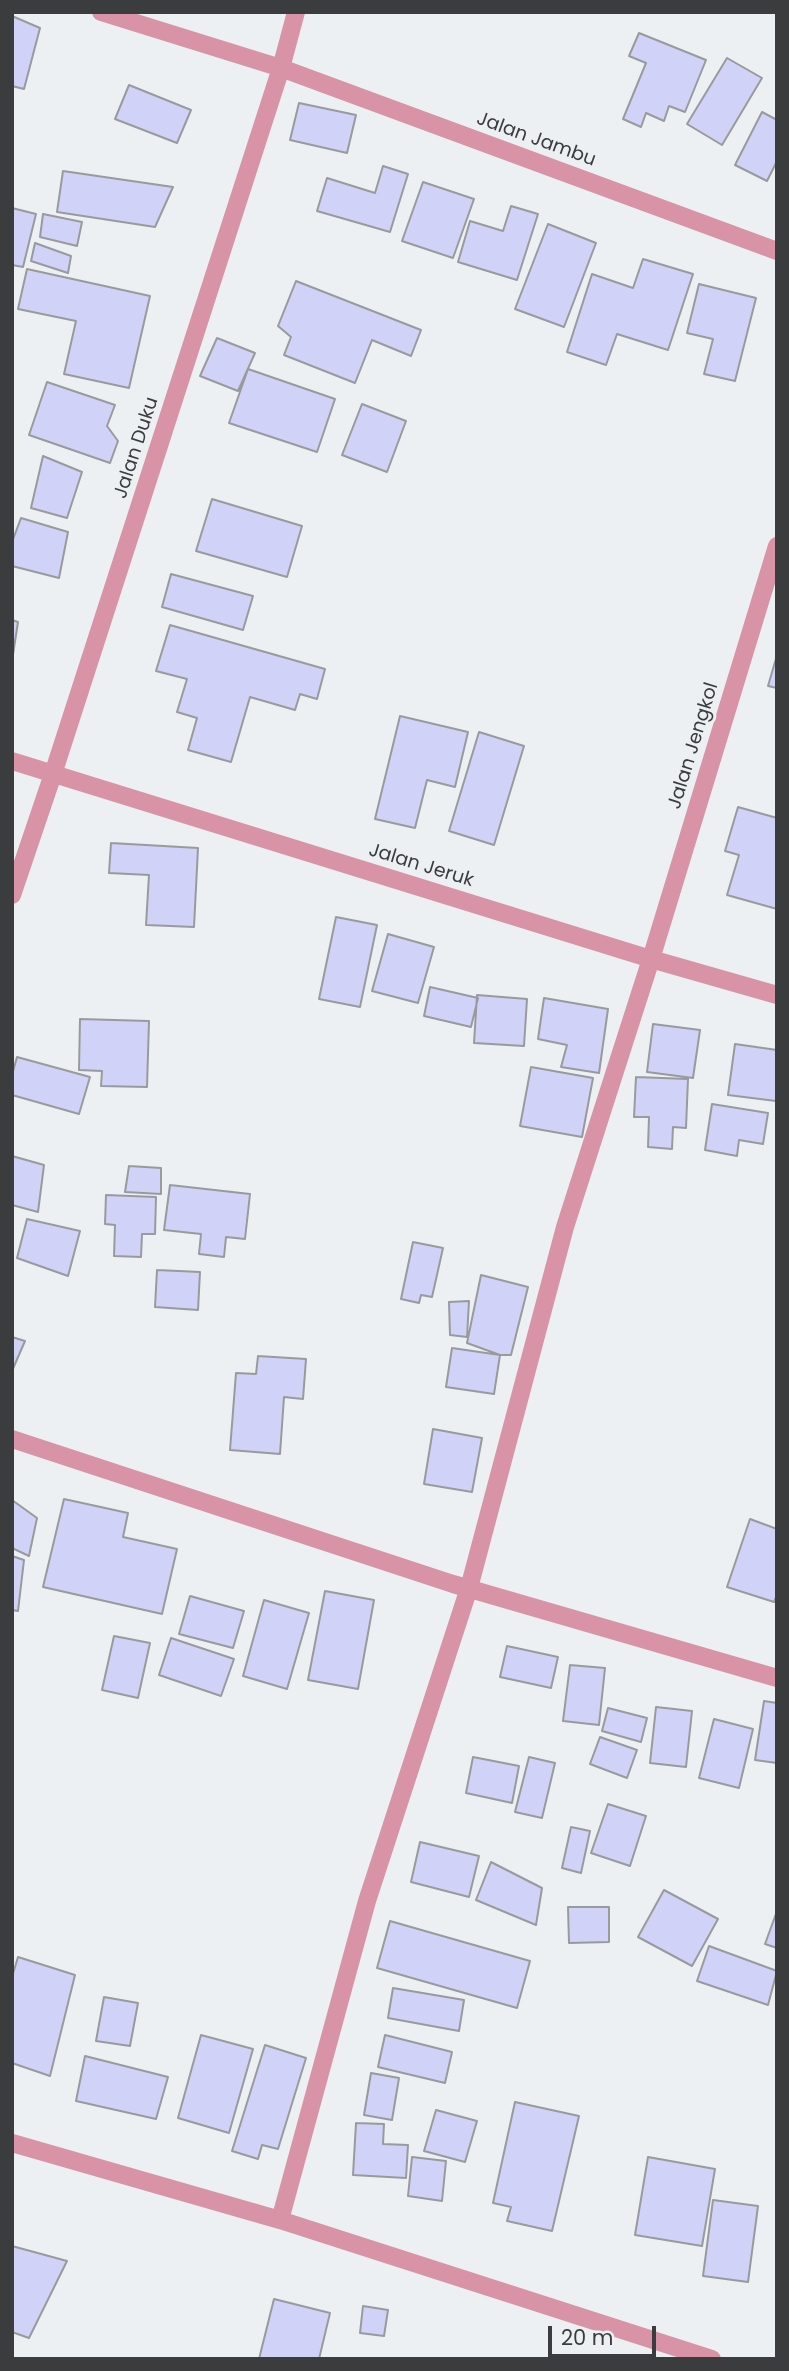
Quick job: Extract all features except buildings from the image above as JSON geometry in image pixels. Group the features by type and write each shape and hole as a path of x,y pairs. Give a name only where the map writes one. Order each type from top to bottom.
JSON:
{"street":[{"name":"Jalan Jambu","path":"101,12 281,68 777,251"},
{"name":"Jalan Duku","path":"12,895 281,68 296,12"},
{"name":"Jalan Jengkol","path":"281,2220 367,1901 469,1588 565,1227 651,959 777,546"},
{"name":"Jalan Jeruk","path":"12,761 651,959 777,995"},
{"path":"12,1439 469,1588 777,1678"},
{"path":"12,2143 281,2220 712,2359"}]}
